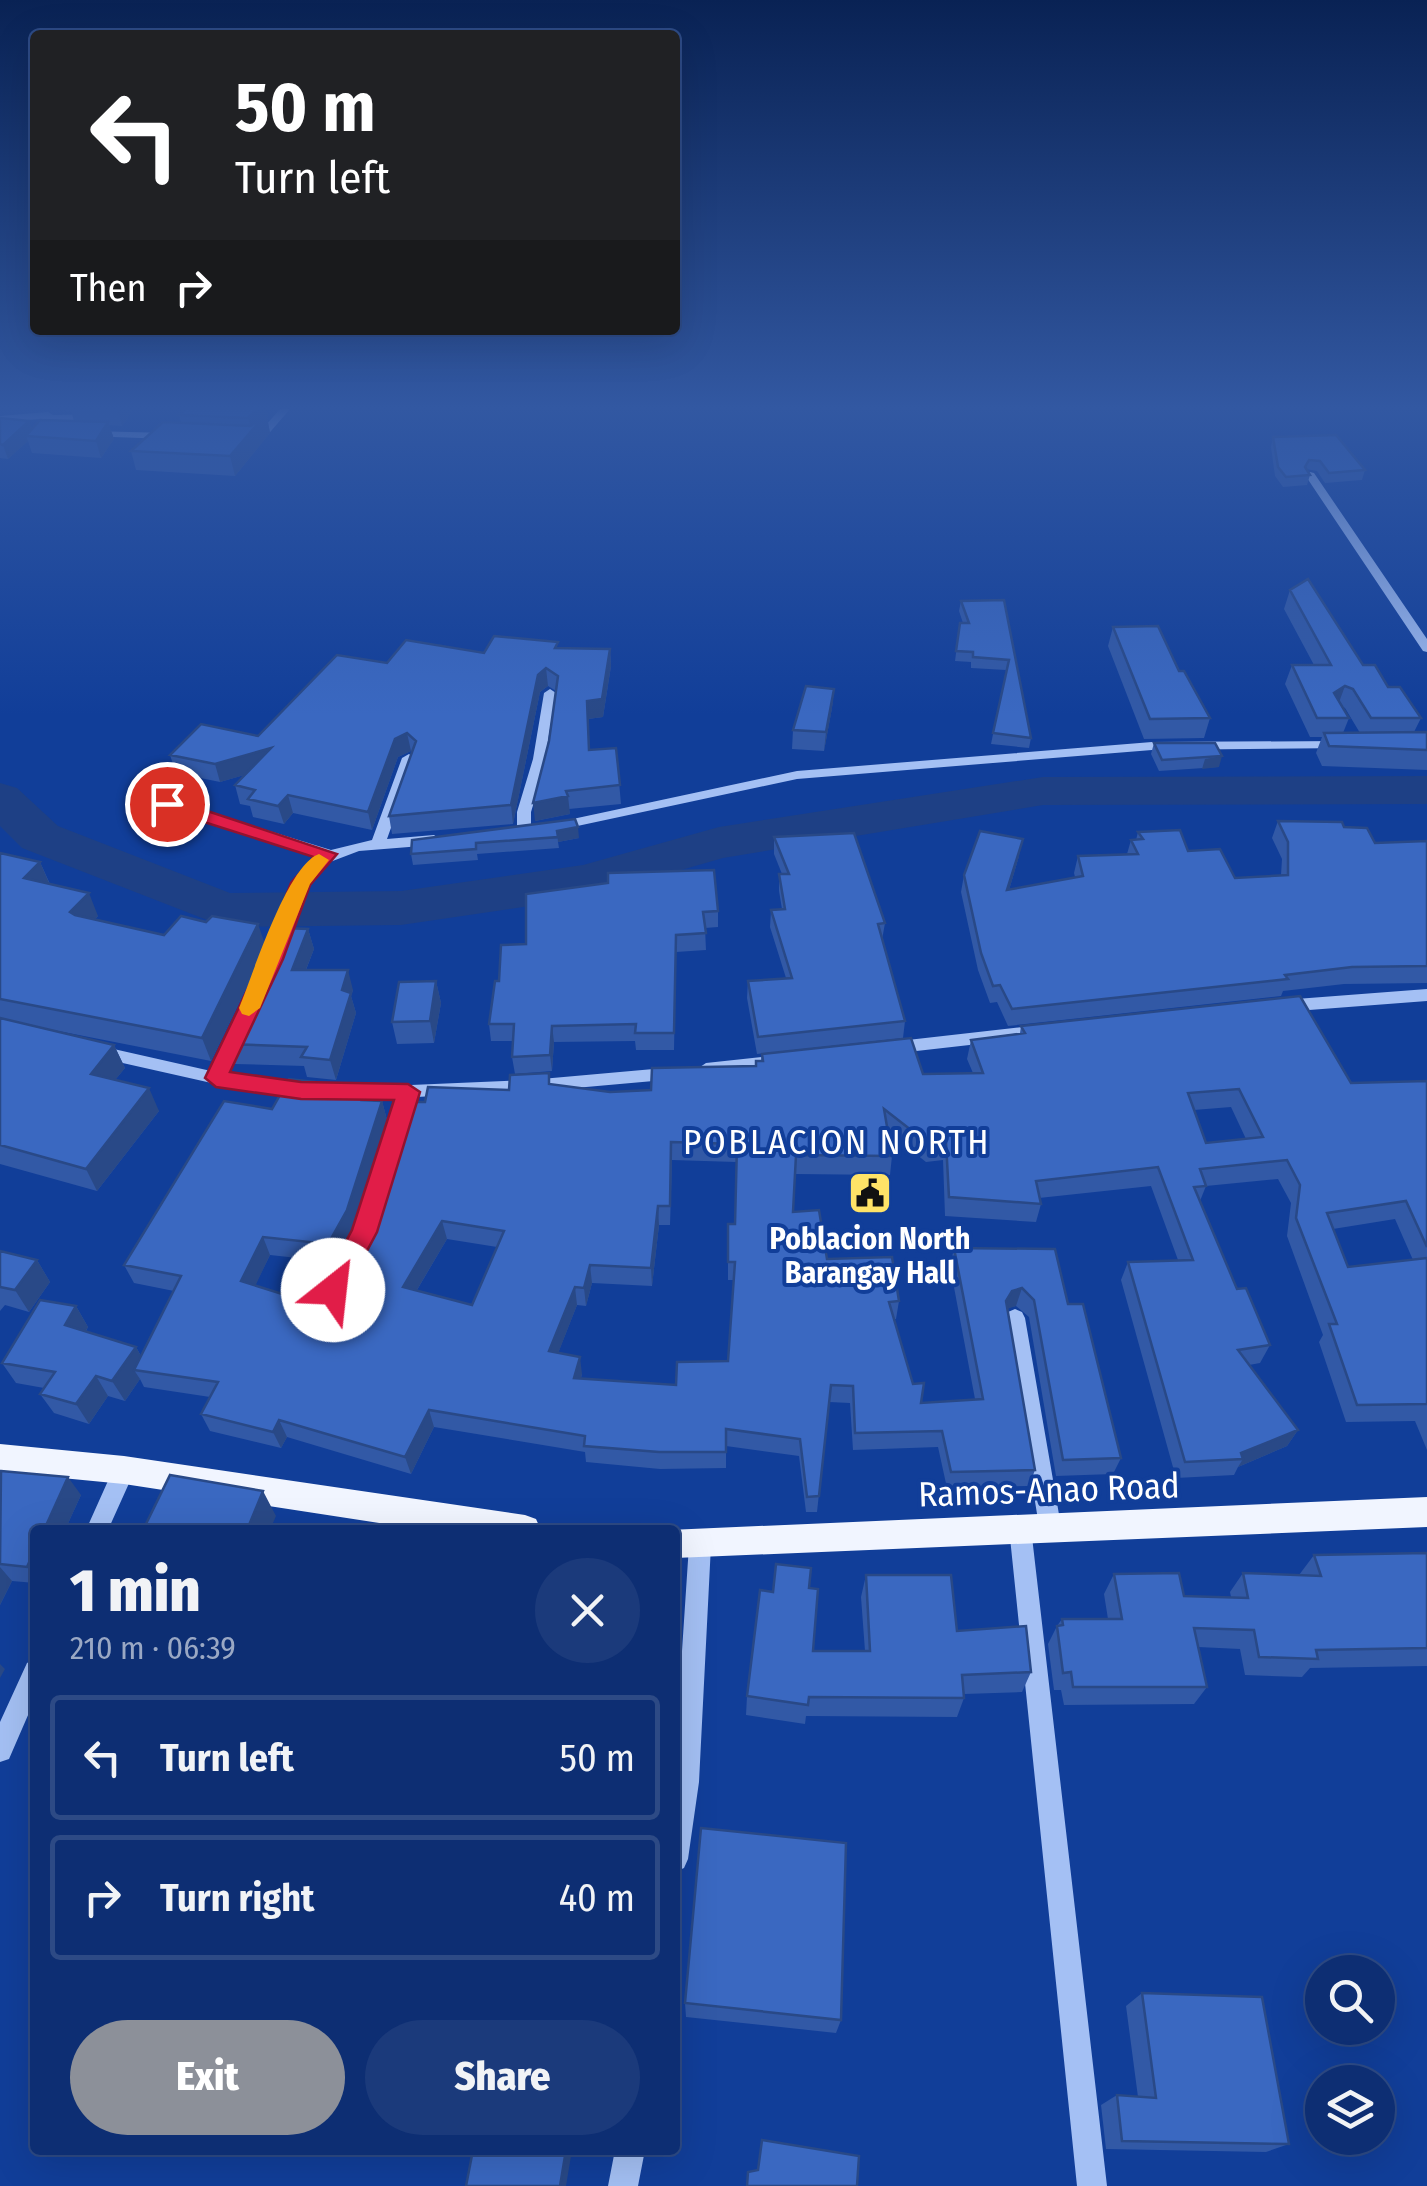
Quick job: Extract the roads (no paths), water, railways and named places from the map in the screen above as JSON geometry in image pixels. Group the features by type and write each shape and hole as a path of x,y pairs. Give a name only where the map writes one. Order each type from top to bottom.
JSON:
{"main road":[{"path":"0,1458 124,1470 491,1525"},
{"name":"Ramos-Anao Road","path":"687,1544 1427,1512"}],"street":[{"path":"1334,511 1427,648"},
{"path":"524,831 524,812 540,760 550,694"},
{"path":"504,833 614,816 797,775 1152,746 1357,745 1347,729"},
{"path":"377,847 409,758"},
{"path":"167,804 328,854 446,839"},
{"path":"273,959 301,883 328,854"},
{"path":"1262,1008 1427,995"},
{"path":"216,1078 248,1010"},
{"path":"879,1050 1036,1032"},
{"path":"82,1047 216,1078 301,1090 408,1092 644,1076 801,1058"},
{"path":"347,1265 364,1232 408,1092"},
{"path":"1016,1318 1092,2186"},
{"path":"100,1525 124,1470"},
{"path":"680,1825 686,1782 687,1544"},
{"path":"0,1750 30,1682"},
{"path":"623,2186 629,2155"}],"waterway":[{"path":"0,798 40,837 225,910 401,908 584,881 719,843 1043,791 1427,790"}],"place":[{"name":"Poblacion North Barangay Hall","path":"870,1193"}],"district":[{"name":"POBLACION NORTH","path":"837,1142"}]}
